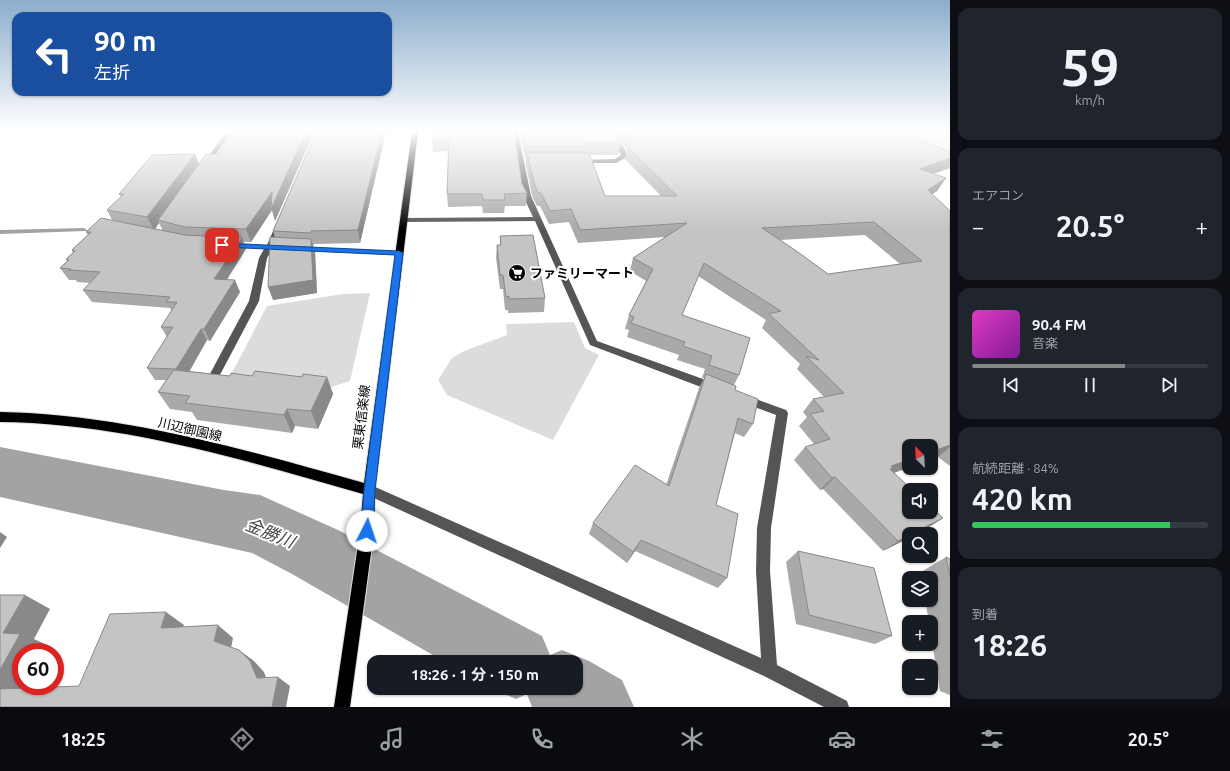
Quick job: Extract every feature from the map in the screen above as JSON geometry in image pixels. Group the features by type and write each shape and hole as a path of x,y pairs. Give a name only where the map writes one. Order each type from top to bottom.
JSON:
{"main road":[{"name":"栗東信楽線","path":"342,707 367,531 369,490 411,165"},
{"name":"川辺御園線","path":"0,417 30,417 140,432 278,464 369,490"}],"street":[{"path":"202,170 206,165"},
{"path":"521,165 527,196 593,343 782,414 764,528 763,571 770,670"},
{"path":"209,385 254,301 263,258 270,247 282,218"},
{"path":"404,220 536,218"},
{"path":"222,245 399,253"},
{"path":"369,490 770,670 841,707"}],"shaded area":[{"path":"370,293 350,381 325,389 224,388 267,306 343,294"},
{"path":"574,322 585,348 599,355 553,440 447,395 438,380 452,358 464,351 507,335 506,324"}],"building":[{"path":"144,165 187,165 147,217 107,210 124,194 119,194"},
{"path":"198,165 291,165 271,209 272,192 246,229 185,227 158,220"},
{"path":"302,165 374,165 358,230 311,231 311,233 273,231"},
{"path":"448,165 519,165 522,184 527,193 504,194 505,200 483,200 482,194 447,194"},
{"path":"530,165 593,165 605,196 677,196 646,165 931,165 920,169 946,178 928,190 950,211 950,445 938,449 938,439 902,439 902,462 891,466 893,468 890,469 905,483 902,483 902,519 938,519 938,513 943,518 925,527 902,527 902,539 898,541 835,477 832,478 805,447 830,439 810,414 824,411 813,399 844,393 806,356 819,360 769,314 781,311 704,263 682,315 750,338 739,375 709,365 712,356 683,346 685,342 631,323 634,317 629,315 653,269 633,258 687,223 580,230 571,209 550,211 541,193 538,193","holes":["874,222 922,261 828,274 762,228"]},
{"path":"101,218 185,235 242,238 214,279 235,280 204,329 201,329 176,369 147,368 173,327 161,327 177,302 166,302 170,297 83,290 100,272 60,268 69,260 66,259 75,251 72,250 91,232 86,232"},
{"path":"533,235 545,298 509,299 509,296 506,297 503,275 500,275 497,245 501,245 500,236"},
{"path":"270,237 311,239 313,280 268,287"},
{"path":"174,370 230,376 231,373 252,376 255,371 302,377 303,374 327,377 311,411 287,409 284,415 185,403 190,396 158,392"},
{"path":"706,374 736,386 735,390 758,399 753,424 738,418 716,505 738,514 727,578 641,540 633,552 593,523 635,465 669,486"},
{"path":"798,551 874,568 892,636 809,615"},
{"path":"946,557 950,559 950,576"},
{"path":"0,595 25,595 3,633 20,634 15,643 12,643 12,648 0,670"},
{"path":"166,612 161,628 218,625 214,641 239,650 250,661 257,678 278,677 272,707 0,707 0,689 12,689 12,695 64,695 64,687 79,686 110,614"}],"waterway":[{"path":"0,232 84,230"},
{"name":"金勝川","path":"0,472 224,519 260,525 315,552 503,655"},
{"name":"金勝川","path":"574,695 595,707"}],"place":[{"name":"ファミリーマート","path":"517,273"}],"route":[{"path":"222,245 399,253 369,490 367,531"}]}
